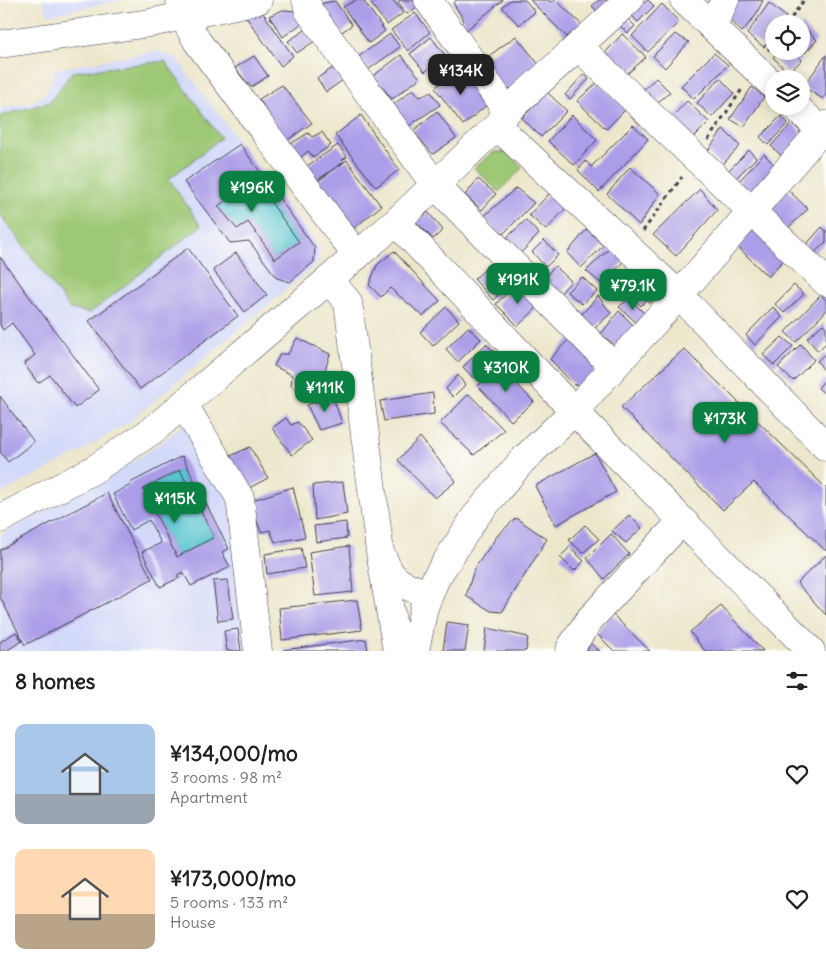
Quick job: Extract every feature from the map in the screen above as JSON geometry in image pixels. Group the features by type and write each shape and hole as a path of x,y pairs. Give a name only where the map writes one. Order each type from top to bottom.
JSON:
{"street":[{"path":"0,44 150,22 182,8 258,0"},
{"path":"306,0 309,11 435,185 614,367"},
{"path":"428,0 502,119 679,295 826,447"},
{"path":"0,519 93,470 139,440 184,405 396,222 578,46 629,0"},
{"path":"684,0 765,77"},
{"path":"712,27 725,0"},
{"path":"182,8 197,41 357,256"},
{"path":"578,46 751,213 826,282"},
{"path":"415,651 424,607 436,578 475,517 522,461 574,411 825,130 806,115"},
{"path":"396,222 574,411 811,651"},
{"path":"329,280 348,302 380,552 397,651"},
{"path":"184,405 240,498 258,651"},
{"path":"570,651 590,619 682,521"},
{"path":"380,552 388,571 394,579 429,594"}],"path":[{"path":"793,15 804,0"}],"shaded area":[{"path":"43,0 124,0 48,15"},
{"path":"156,51 176,58 319,248 319,262 129,422 82,451 0,494 0,108 31,103 46,93 56,69"},
{"path":"185,424 229,500 247,651 0,651 0,535 102,481 148,452"}],"green space":[{"path":"165,61 221,138 169,179 201,226 90,313 70,309 0,214 0,116 50,102 72,72"},
{"path":"494,152 507,152 522,168 499,192 474,168"}],"water":[{"path":"255,180 299,242 275,259 248,223 237,229 218,206"},
{"path":"180,470 214,537 177,557 143,489"}],"building":[{"path":"356,0 363,0 385,31 369,43 343,7"},
{"path":"377,0 393,0 403,13 387,25 371,4"},
{"path":"400,0 413,0 417,7 407,14 398,2"},
{"path":"457,0 503,0 464,32 459,26 464,20 453,3"},
{"path":"510,0 525,0 535,12 519,25 502,7"},
{"path":"530,0 548,0 551,2 556,0 582,25 567,37"},
{"path":"599,0 615,0 600,14 592,6"},
{"path":"648,0 654,6 638,22 629,13"},
{"path":"736,0 763,0 756,15 742,32 728,17"},
{"path":"335,1 352,25 336,36 317,13 323,3"},
{"path":"769,3 784,15 765,15 764,47 747,34"},
{"path":"662,4 679,22 648,52 632,36"},
{"path":"283,10 297,11 305,21 283,37 269,16"},
{"path":"263,13 293,56 281,66 246,17"},
{"path":"415,13 430,32 408,51 391,30"},
{"path":"627,18 635,26 628,33 618,24"},
{"path":"307,29 316,40 297,53 288,41"},
{"path":"810,33 817,40 810,48"},
{"path":"390,34 400,47 365,72 354,60"},
{"path":"622,34 646,57 627,74 605,53"},
{"path":"675,34 689,42 665,68 653,56"},
{"path":"516,36 540,66 515,89 504,88 482,61"},
{"path":"431,37 445,55 425,72 410,54"},
{"path":"714,53 728,65 694,99 681,86"},
{"path":"401,55 420,78 392,99 373,76"},
{"path":"826,55 826,95 823,99 810,91 810,77"},
{"path":"254,56 268,76 251,87 235,68"},
{"path":"776,60 802,60 791,70 785,70"},
{"path":"458,67 487,105 463,125 435,88"},
{"path":"333,68 343,80 326,92 317,78"},
{"path":"584,74 589,79 570,99 565,95"},
{"path":"656,78 670,92 656,104 642,91"},
{"path":"720,78 734,93 712,117 697,103"},
{"path":"598,82 626,109 606,129 577,101"},
{"path":"282,85 312,123 286,141 259,99"},
{"path":"752,87 764,97 744,127 730,119"},
{"path":"413,89 420,97 431,92 440,105 407,127 392,106"},
{"path":"547,92 567,111 541,137 522,118"},
{"path":"687,101 709,122 692,139 671,118"},
{"path":"437,111 456,138 433,154 413,131"},
{"path":"361,115 399,170 376,187 335,135"},
{"path":"572,115 597,140 574,165 548,141"},
{"path":"781,116 788,123 768,145 760,137"},
{"path":"792,123 800,131 799,145 785,159 771,146"},
{"path":"633,125 648,139 599,192 578,170 586,161 591,167"},
{"path":"723,129 740,146 721,166 707,152"},
{"path":"322,132 331,145 313,157 308,151 300,158 289,145 308,133 312,137"},
{"path":"240,144 315,248 314,262 290,282 277,278 249,241 230,243 184,182","holes":["255,180 299,242 275,259 248,222 237,229 218,206"]},
{"path":"338,145 347,157 342,160 344,162 314,182 304,168"},
{"path":"749,150 756,158 735,179 727,172"},
{"path":"764,154 777,168 754,190 746,190 739,181"},
{"path":"347,160 381,206 353,229 318,181"},
{"path":"630,167 660,194 639,225 607,194"},
{"path":"478,179 496,194 482,210 465,195"},
{"path":"516,188 534,203 501,236 483,217"},
{"path":"700,189 717,210 676,256 653,235"},
{"path":"787,189 808,209 787,229 771,214 772,204"},
{"path":"550,193 566,208 546,230 529,215"},
{"path":"428,212 443,230 433,239 416,222"},
{"path":"526,220 539,234 517,257 503,241"},
{"path":"822,227 826,231 826,242 813,254 805,246"},
{"path":"587,229 603,246 581,268 567,253"},
{"path":"748,231 756,231 786,257 768,277 735,244"},
{"path":"544,240 558,255 546,267 532,252"},
{"path":"188,248 238,316 140,389 89,321"},
{"path":"610,248 625,260 602,284 586,271"},
{"path":"394,251 440,301 423,316 390,288 381,297 369,285 377,265"},
{"path":"236,253 267,295 245,312 213,270"},
{"path":"0,257 99,390 75,408 50,375 38,383 24,364 35,355 12,323 3,330 0,325"},
{"path":"494,261 512,281 493,300 474,279"},
{"path":"555,266 571,281 559,295 542,280"},
{"path":"582,277 597,291 582,304 567,292"},
{"path":"645,281 658,295 650,303 646,300 641,306 631,297"},
{"path":"517,284 539,306 518,326 496,304"},
{"path":"794,285 804,294 784,313 775,304"},
{"path":"821,295 826,300 826,311 796,342 785,332"},
{"path":"598,296 611,313 595,328 581,315"},
{"path":"629,298 646,315 638,324 619,307"},
{"path":"446,307 459,321 433,346 420,332"},
{"path":"773,307 782,317 755,345 746,335"},
{"path":"619,311 634,326 616,346 601,334"},
{"path":"823,324 826,327 826,343 818,351 807,338"},
{"path":"468,327 481,339 458,362 446,349"},
{"path":"572,336 600,363 588,383 574,385 550,359"},
{"path":"782,337 793,346 774,365 763,355"},
{"path":"297,338 330,354 324,374 331,378 327,388 307,382 302,394 291,386 292,375 274,366 280,354 288,354"},
{"path":"486,344 500,356 473,378 463,367"},
{"path":"801,344 814,360 793,381 778,367"},
{"path":"684,349 826,488 826,551 754,482 723,510 621,407"},
{"path":"826,353 826,373 817,361"},
{"path":"499,365 534,402 511,421 478,386"},
{"path":"458,375 465,385 453,397 446,389"},
{"path":"826,378 826,395 818,388"},
{"path":"433,393 434,414 384,421 380,401"},
{"path":"469,394 504,430 474,455 440,423"},
{"path":"0,396 34,442 8,462 0,452"},
{"path":"333,397 342,423 319,430 307,405"},
{"path":"286,418 291,425 298,422 312,440 292,455 272,428"},
{"path":"420,437 456,481 435,498 398,460"},
{"path":"250,447 268,478 249,488 228,457"},
{"path":"595,453 616,492 556,525 535,486"},
{"path":"182,456 229,549 222,552 230,567 191,586 183,572 177,575 179,578 160,587 142,552 161,543 149,520 131,530 113,494 131,485 130,483","holes":["180,470 214,537 177,557 143,489"]},
{"path":"343,482 347,514 315,520 313,485"},
{"path":"293,487 305,537 275,542 270,530 261,532 250,501"},
{"path":"107,493 152,579 25,645 0,597 0,550"},
{"path":"629,515 642,528 626,543 612,531"},
{"path":"516,518 547,539 502,612 491,611 466,596 474,569 498,535"},
{"path":"346,522 347,538 316,542 314,526"},
{"path":"585,525 599,539 583,553 569,540"},
{"path":"611,534 629,554 604,579 587,558"},
{"path":"349,546 353,592 315,596 309,552"},
{"path":"570,547 584,561 574,571 560,557"},
{"path":"301,548 305,568 267,574 265,554"},
{"path":"826,555 826,615 797,583"},
{"path":"228,580 233,619 218,621 213,581"},
{"path":"357,600 362,630 282,640 279,608"},
{"path":"721,606 763,651 705,651 690,632"},
{"path":"612,614 650,651 614,651 596,633"},
{"path":"447,622 469,625 465,651 443,651"},
{"path":"487,628 528,637 526,651 484,651"},
{"path":"238,629 241,651 227,651 224,631"},
{"path":"16,632 22,641 6,651 0,651 0,642"},
{"path":"366,639 368,651 283,651 283,650"},
{"path":"590,643 600,651 587,651"}]}
